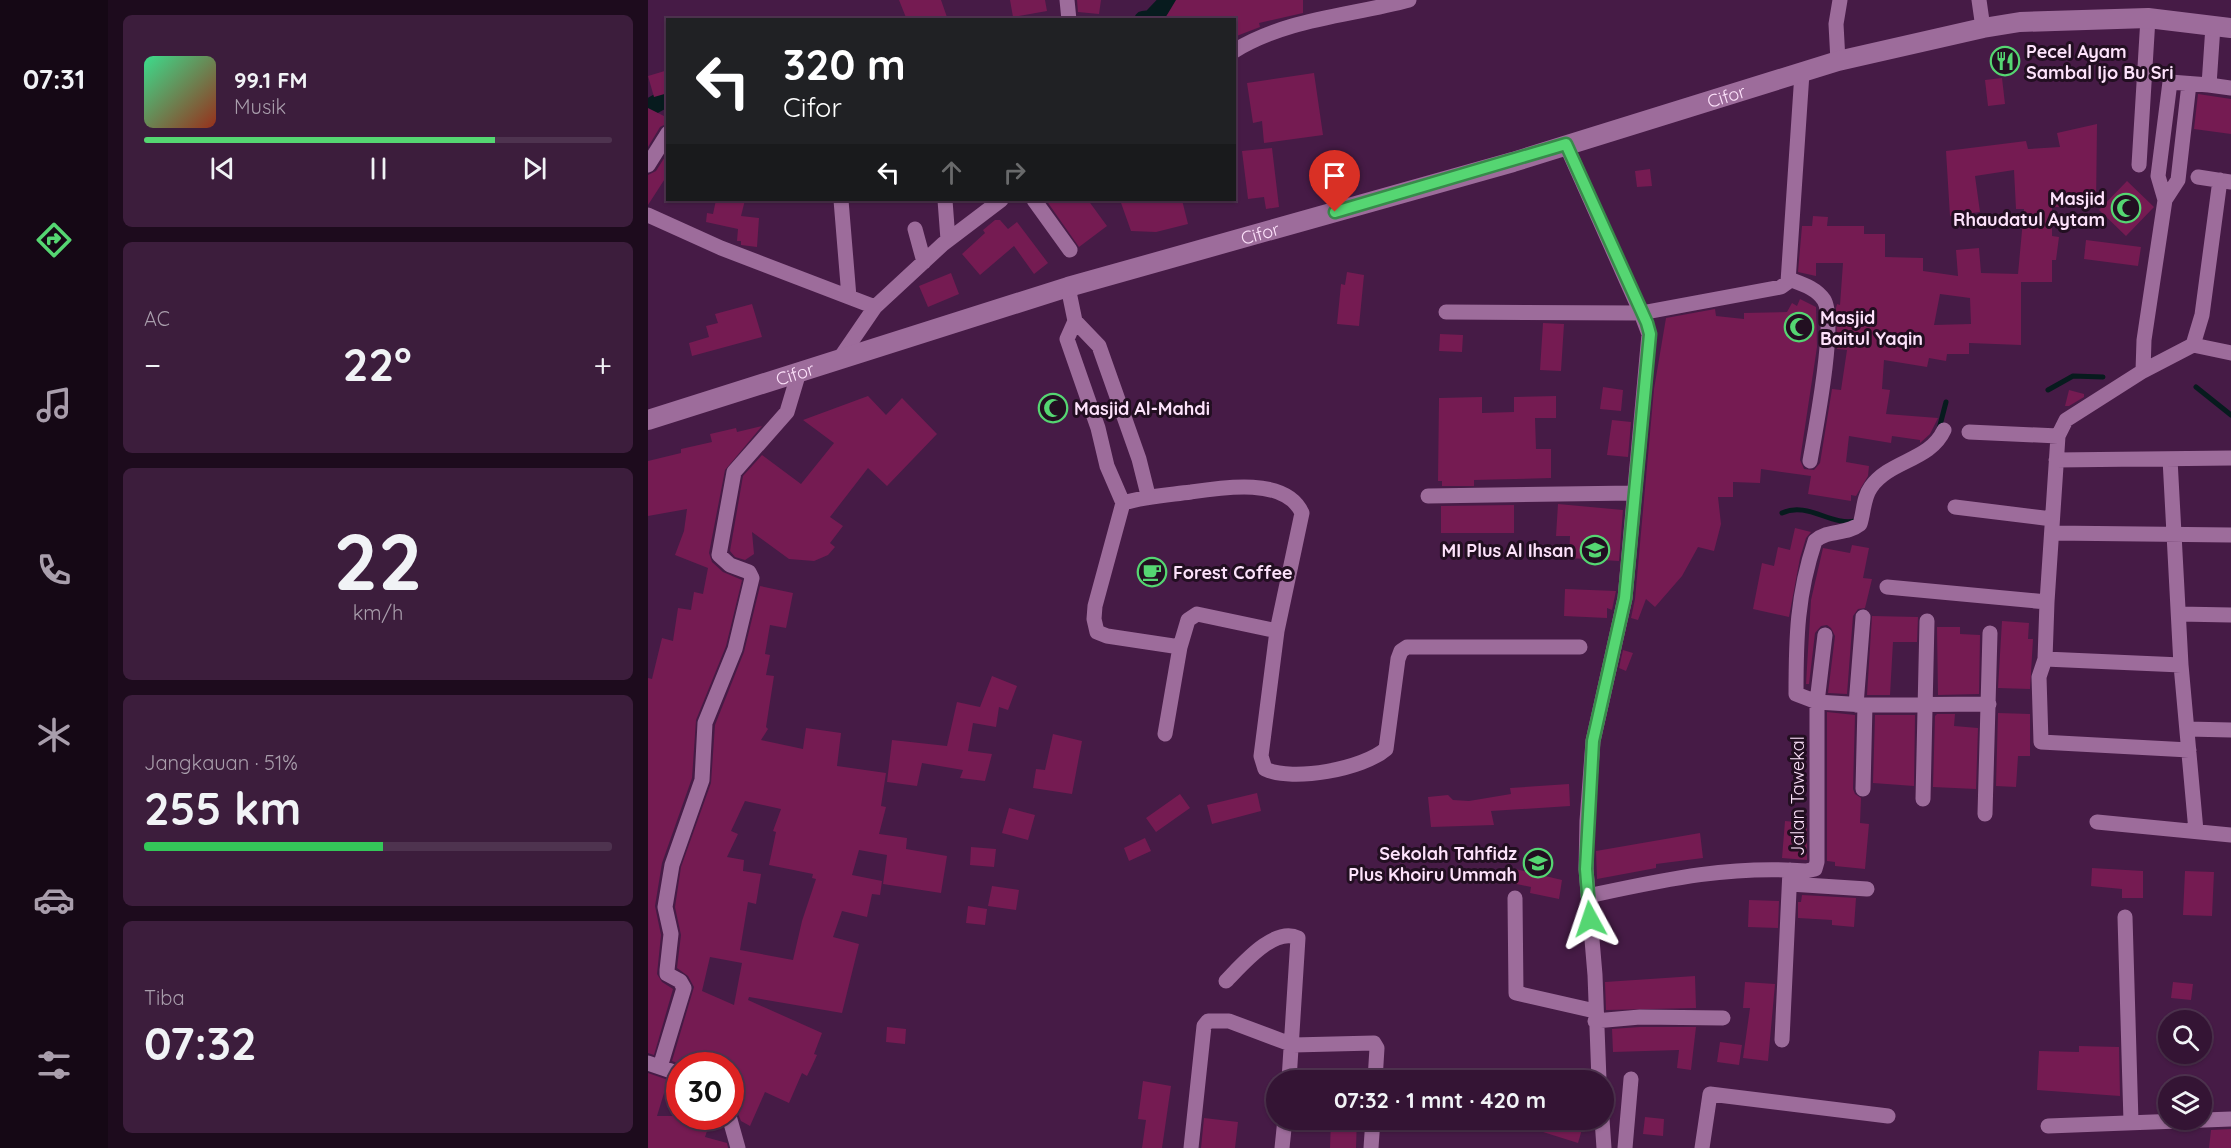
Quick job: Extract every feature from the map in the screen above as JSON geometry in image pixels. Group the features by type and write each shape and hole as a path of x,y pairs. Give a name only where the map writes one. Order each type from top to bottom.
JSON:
{"street":[{"path":"1236,50 1306,21 1409,0"},
{"path":"1838,61 1836,24 1840,0"},
{"path":"1979,0 1983,28"},
{"path":"2139,165 2148,18"},
{"name":"Cifor","path":"648,420 1068,287 1502,165 1838,61 1983,28 2020,22 2148,18 2222,27"},
{"path":"2209,85 2222,27"},
{"path":"1446,312 1641,312 1781,287 1789,279 1793,177 1802,73"},
{"path":"2165,200 2158,176 2170,82 2231,88"},
{"path":"2143,371 2144,340 2165,200 2178,180 2189,84"},
{"path":"2164,127 2184,129"},
{"path":"648,165 666,136"},
{"path":"1566,144 1650,334 1625,598 1593,741 1587,821 1588,896 1598,1070"},
{"path":"2193,345 2202,315 2226,181 2198,177"},
{"path":"841,201 849,297"},
{"path":"945,201 948,240"},
{"path":"838,361 875,307 948,240 1000,201"},
{"path":"1035,201 1070,250"},
{"path":"648,215 721,248 875,307"},
{"path":"915,229 924,262"},
{"path":"1789,279 1812,288 1820,295 1825,302 1828,314 1823,375 1810,460"},
{"path":"1068,287 1075,321 1099,346 1139,459 1148,495"},
{"path":"1075,321 1067,339 1098,428 1107,466 1123,503 1095,606 1094,626 1096,632 1107,636 1180,647"},
{"path":"2189,750 2041,742 2039,677 2045,659 2058,436 2066,420 2143,371 2193,345 2231,353"},
{"path":"654,1065 684,988 683,984 670,976 667,970 671,934 665,907 672,865 702,780 705,723 735,650 752,578 749,572 730,565 719,555 730,483 735,472 787,412 799,372"},
{"path":"1944,430 1938,443 1925,453 1907,460 1877,480 1867,494 1860,524 1847,531 1828,532 1815,541 1799,605 1796,694 1817,702 1861,705 1989,704"},
{"path":"1970,432 2058,436"},
{"path":"2056,460 2231,458"},
{"path":"2170,459 2181,665 2196,831"},
{"path":"1123,503 1148,495 1235,485 1288,496 1298,504 1302,513 1277,631 1261,756 1265,769 1276,774 1335,770 1375,758 1386,749 1398,659 1401,651 1407,647 1580,646"},
{"path":"1428,496 1634,493"},
{"path":"1955,507 2052,526 2174,535 2231,535"},
{"path":"1887,587 2047,602"},
{"path":"1166,734 1180,647 1188,620 1197,614 1277,631"},
{"path":"2179,614 2231,615"},
{"path":"1863,617 1861,705 1863,789"},
{"path":"1923,799 1927,621"},
{"path":"1985,814 1990,633"},
{"path":"1817,702 1825,635"},
{"path":"2045,659 2181,665"},
{"name":"Jalan Tawekal","path":"1588,896 1689,874 1748,869 1790,877 1815,869 1817,702"},
{"path":"2187,729 2231,730"},
{"path":"2097,822 2231,835"},
{"path":"1782,1040 1790,877 1867,889"},
{"path":"1515,898 1516,993 1595,1016 1723,1018"},
{"path":"2125,917 2131,1122"},
{"path":"1226,981 1265,944 1284,936 1292,935 1298,938 1290,1070"},
{"path":"1191,1148 1204,1026 1208,1020 1229,1021 1293,1045 1374,1043 1377,1048 1376,1070"},
{"path":"1626,1148 1631,1079"},
{"path":"1702,1148 1710,1094 1888,1116"},
{"path":"2048,1126 2231,1119"},
{"path":"733,1130 738,1148"},
{"path":"1282,1148 1284,1130"},
{"path":"1371,1148 1372,1130"},
{"path":"1603,1130 1604,1148"}],"building":[{"path":"899,0 941,0 947,18 906,18"},
{"path":"1010,0 1045,0 1047,11 1013,17"},
{"path":"1077,0 1101,0 1099,14 1078,12"},
{"path":"1176,0 1303,0 1303,13 1259,23 1260,27 1236,36 1236,18 1165,18"},
{"path":"666,71 666,94 654,97 648,76"},
{"path":"1314,73 1323,135 1264,143 1262,121 1253,123 1247,83"},
{"path":"2002,78 2005,104 1988,106 1985,80"},
{"path":"2198,94 2231,99 2231,134 2194,129"},
{"path":"648,108 666,117 666,124 660,127 648,147"},
{"path":"2097,124 2096,207 2052,207 2052,236 2059,237 2056,260 2052,260 2052,282 2021,282 2021,345 1969,343 1969,354 1947,354 1946,361 1929,358 1927,367 1884,360 1882,389 1890,390 1886,414 1938,418 1930,434 1920,443 1920,440 1892,436 1891,443 1849,436 1846,462 1869,466 1868,476 1856,496 1851,495 1851,501 1808,494 1811,476 1761,469 1760,483 1733,482 1733,497 1718,497 1721,524 1714,551 1698,547 1682,576 1655,607 1646,599 1638,620 1631,618 1635,599 1654,389 1666,318 1715,309 1716,316 1744,319 1744,313 1787,312 1792,303 1797,306 1800,299 1816,307 1817,347 1800,460 1804,469 1814,470 1820,463 1832,389 1841,390 1847,350 1837,349 1836,308 1837,304 1840,305 1843,263 1816,263 1816,276 1798,272 1802,226 1812,226 1813,216 1828,217 1827,226 1864,226 1864,234 1885,234 1885,257 1923,258 1923,271 1958,276 1956,250 1979,248 1981,273 2018,274 2024,209 2016,209 2014,170 1975,176 1980,212 1950,216 1946,151 2026,141 2028,149 2060,147 2057,133","holes":["1940,294 1970,298 1971,324 1934,325"]},
{"path":"1272,148 1279,207 1266,209 1264,197 1248,199 1242,151"},
{"path":"666,155 666,177 648,205 648,175 656,171"},
{"path":"1650,169 1652,186 1637,187 1635,171"},
{"name":"Masjid Rhaudatul Aytam","path":"2127,181 2154,207 2126,236 2099,210"},
{"path":"716,201 745,201 741,216 759,218 757,247 741,245 741,241 737,241 738,229 706,222 707,213 713,214"},
{"path":"1047,201 1089,201 1107,226 1079,247"},
{"path":"1120,201 1182,201 1188,224 1156,232 1131,231"},
{"path":"995,220 1000,220 1008,229 1017,222 1048,263 1034,274 1014,246 980,275 962,254 985,233 983,230"},
{"path":"2086,240 2141,247 2138,266 2084,259"},
{"path":"1347,272 1364,275 1359,326 1337,324 1341,284 1345,285"},
{"path":"951,273 959,294 928,307 919,286"},
{"path":"752,304 762,337 692,356 689,343 709,337 706,326 718,323 715,314"},
{"path":"1543,323 1564,324 1561,371 1540,370"},
{"path":"1440,334 1463,335 1462,352 1439,351"},
{"path":"1603,387 1623,390 1621,411 1600,409"},
{"path":"2069,390 2084,394 2084,397 2065,406"},
{"path":"868,396 886,415 902,398 937,434 887,486 868,468 830,517 843,526 830,543 835,547 828,555 814,561 789,559 752,532 754,554 745,560 735,557 730,551 743,476 762,455 801,484 834,443 803,420"},
{"path":"1556,396 1556,418 1535,418 1536,449 1551,449 1551,478 1474,480 1474,486 1442,486 1442,481 1438,481 1439,398 1482,397 1482,413 1514,412 1514,397"},
{"path":"1612,420 1631,422 1628,457 1607,455"},
{"path":"762,426 725,470 709,553 712,562 723,572 742,580 726,646 696,720 692,778 662,863 655,906 661,935 657,974 662,982 673,989 654,1055 648,1053 648,678 652,679 662,638 673,641 678,608 691,610 694,592 703,594 708,568 675,555 684,531 687,509 648,516 648,461 681,453 681,449 712,442 710,434 736,428 737,432"},
{"path":"1558,504 1623,510 1619,561 1569,558 1570,536 1556,536"},
{"path":"1514,505 1514,533 1441,533 1441,506"},
{"path":"1795,528 1811,532 1806,538 1800,558 1789,617 1753,609 1762,563 1774,566 1778,547 1790,550"},
{"path":"1852,545 1869,548 1863,578 1872,579 1865,608 1858,609 1853,616 1847,694 1828,693 1835,636 1827,625 1821,626 1815,633 1809,684 1806,684 1811,600 1823,548 1850,553"},
{"path":"760,586 793,593 786,628 770,625 765,654 770,655 766,675 774,676 766,727 768,729 761,740 803,749 806,728 841,733 837,766 886,773 881,806 886,807 879,834 907,838 906,849 947,856 941,893 883,884 887,855 859,850 852,875 882,881 880,895 872,894 867,917 842,911 833,937 859,944 842,1013 749,997 748,1000 822,1033 812,1066 807,1076 802,1073 789,1103 765,1092 750,1126 744,1123 744,1052 675,1052 694,987 688,976 677,968 681,935 675,907 681,867 711,783 715,725 744,652","holes":["745,801 781,809 773,831 776,832 769,865 813,874 812,878 816,879 802,921 793,960 740,950 748,902 756,904 761,874 743,871 744,860 727,857 738,834 731,831","710,957 742,963 734,1005 702,991"]},
{"path":"1565,589 1616,591 1612,610 1607,608 1607,618 1564,616"},
{"path":"1872,616 1918,617 1917,642 1893,642 1890,695 1867,695"},
{"path":"2002,621 2029,623 2028,639 2033,639 2030,689 1998,688"},
{"path":"1937,627 1960,627 1960,634 1980,635 1979,694 1938,695"},
{"path":"1623,650 1633,653 1626,671 1619,668"},
{"path":"992,676 1017,686 1008,710 999,707 996,727 973,723 968,751 992,754 985,781 960,778 963,770 922,763 917,786 887,782 892,740 947,746 957,702 980,707"},
{"path":"1827,712 1855,715 1853,789 1855,794 1861,798 1860,823 1869,824 1865,869 1835,866 1835,862 1827,861"},
{"path":"1998,713 2030,714 2030,756 2018,756 2016,787 1996,786"},
{"path":"1955,714 1954,726 1978,728 1976,789 1933,787 1935,716"},
{"path":"1875,715 1915,715 1914,786 1873,783"},
{"path":"1053,734 1082,741 1072,794 1033,788 1036,769 1045,770"},
{"path":"1569,784 1570,806 1491,811 1494,825 1431,827 1428,797 1448,795 1453,800 1469,801 1511,794 1510,788"},
{"path":"1257,793 1261,811 1212,824 1207,805"},
{"path":"1180,794 1190,808 1156,832 1146,818"},
{"path":"1009,808 1035,815 1028,840 1002,833"},
{"path":"1785,821 1807,823 1807,860 1782,858"},
{"path":"1700,833 1703,858 1656,864 1656,868 1597,879 1596,851"},
{"path":"1145,838 1151,851 1129,861 1124,848"},
{"path":"971,847 996,849 994,867 970,865"},
{"path":"1511,868 1562,880 1559,899 1530,893 1531,887 1507,882"},
{"path":"2092,868 2143,871 2143,898 2122,898 2122,889 2091,886"},
{"path":"2185,871 2214,872 2212,916 2183,915"},
{"path":"992,886 1019,890 1016,910 988,906"},
{"path":"1802,895 1856,898 1854,927 1832,925 1832,920 1798,918 1798,902 1801,902"},
{"path":"1749,900 1779,901 1778,928 1748,927"},
{"path":"968,906 987,909 985,925 966,923"},
{"path":"1695,976 1696,1008 1606,1010 1605,982"},
{"path":"1745,982 1775,984 1768,1061 1743,1058 1750,1008 1743,1008"},
{"path":"2173,982 2193,984 2191,1000 2171,998"},
{"path":"887,1027 906,1029 905,1044 886,1042"},
{"path":"1696,1027 1691,1070 1677,1068 1679,1050 1613,1052 1612,1029"},
{"path":"1720,1042 1742,1045 1739,1065 1717,1062"},
{"path":"2079,1046 2119,1047 2120,1096 2037,1090 2039,1051 2079,1052"},
{"path":"648,1073 666,1079 657,1116 666,1116 666,1130 707,1130 705,1137 727,1143 728,1148 648,1148"},
{"path":"1143,1081 1171,1086 1162,1148 1142,1148 1146,1120 1138,1119"},
{"path":"1645,1117 1664,1119 1663,1136 1643,1134"},
{"path":"1204,1118 1238,1122 1235,1148 1201,1148"},
{"path":"2231,1129 2231,1148 2209,1148 2212,1130"},
{"path":"1331,1130 1357,1130 1356,1148 1330,1148"},
{"path":"1537,1130 1582,1130 1578,1143"}],"waterway":[{"path":"1152,18 1169,0"},
{"path":"648,108 666,98"},
{"path":"2048,390 2073,376 2103,377"},
{"path":"2196,387 2231,415"},
{"path":"1939,429 1946,402"},
{"path":"1782,513 1801,510 1846,522 1855,521"}],"place":[{"name":"Pecel Ayam Sambal Ijo Bu Sri","path":"2005,61"},
{"name":"Masjid Rhaudatul Aytam","path":"2126,208"},
{"name":"Masjid Baitul Yaqin","path":"1799,327"},
{"name":"Masjid Al-Mahdi","path":"1053,408"},
{"name":"MI Plus Al Ihsan","path":"1595,550"},
{"name":"Forest Coffee","path":"1152,572"},
{"name":"Sekolah Tahfidz Plus Khoiru Ummah","path":"1538,863"}],"route":[{"path":"1335,212 1513,162 1566,144 1647,323 1650,334 1625,598 1593,741 1586,869 1590,919"}]}
